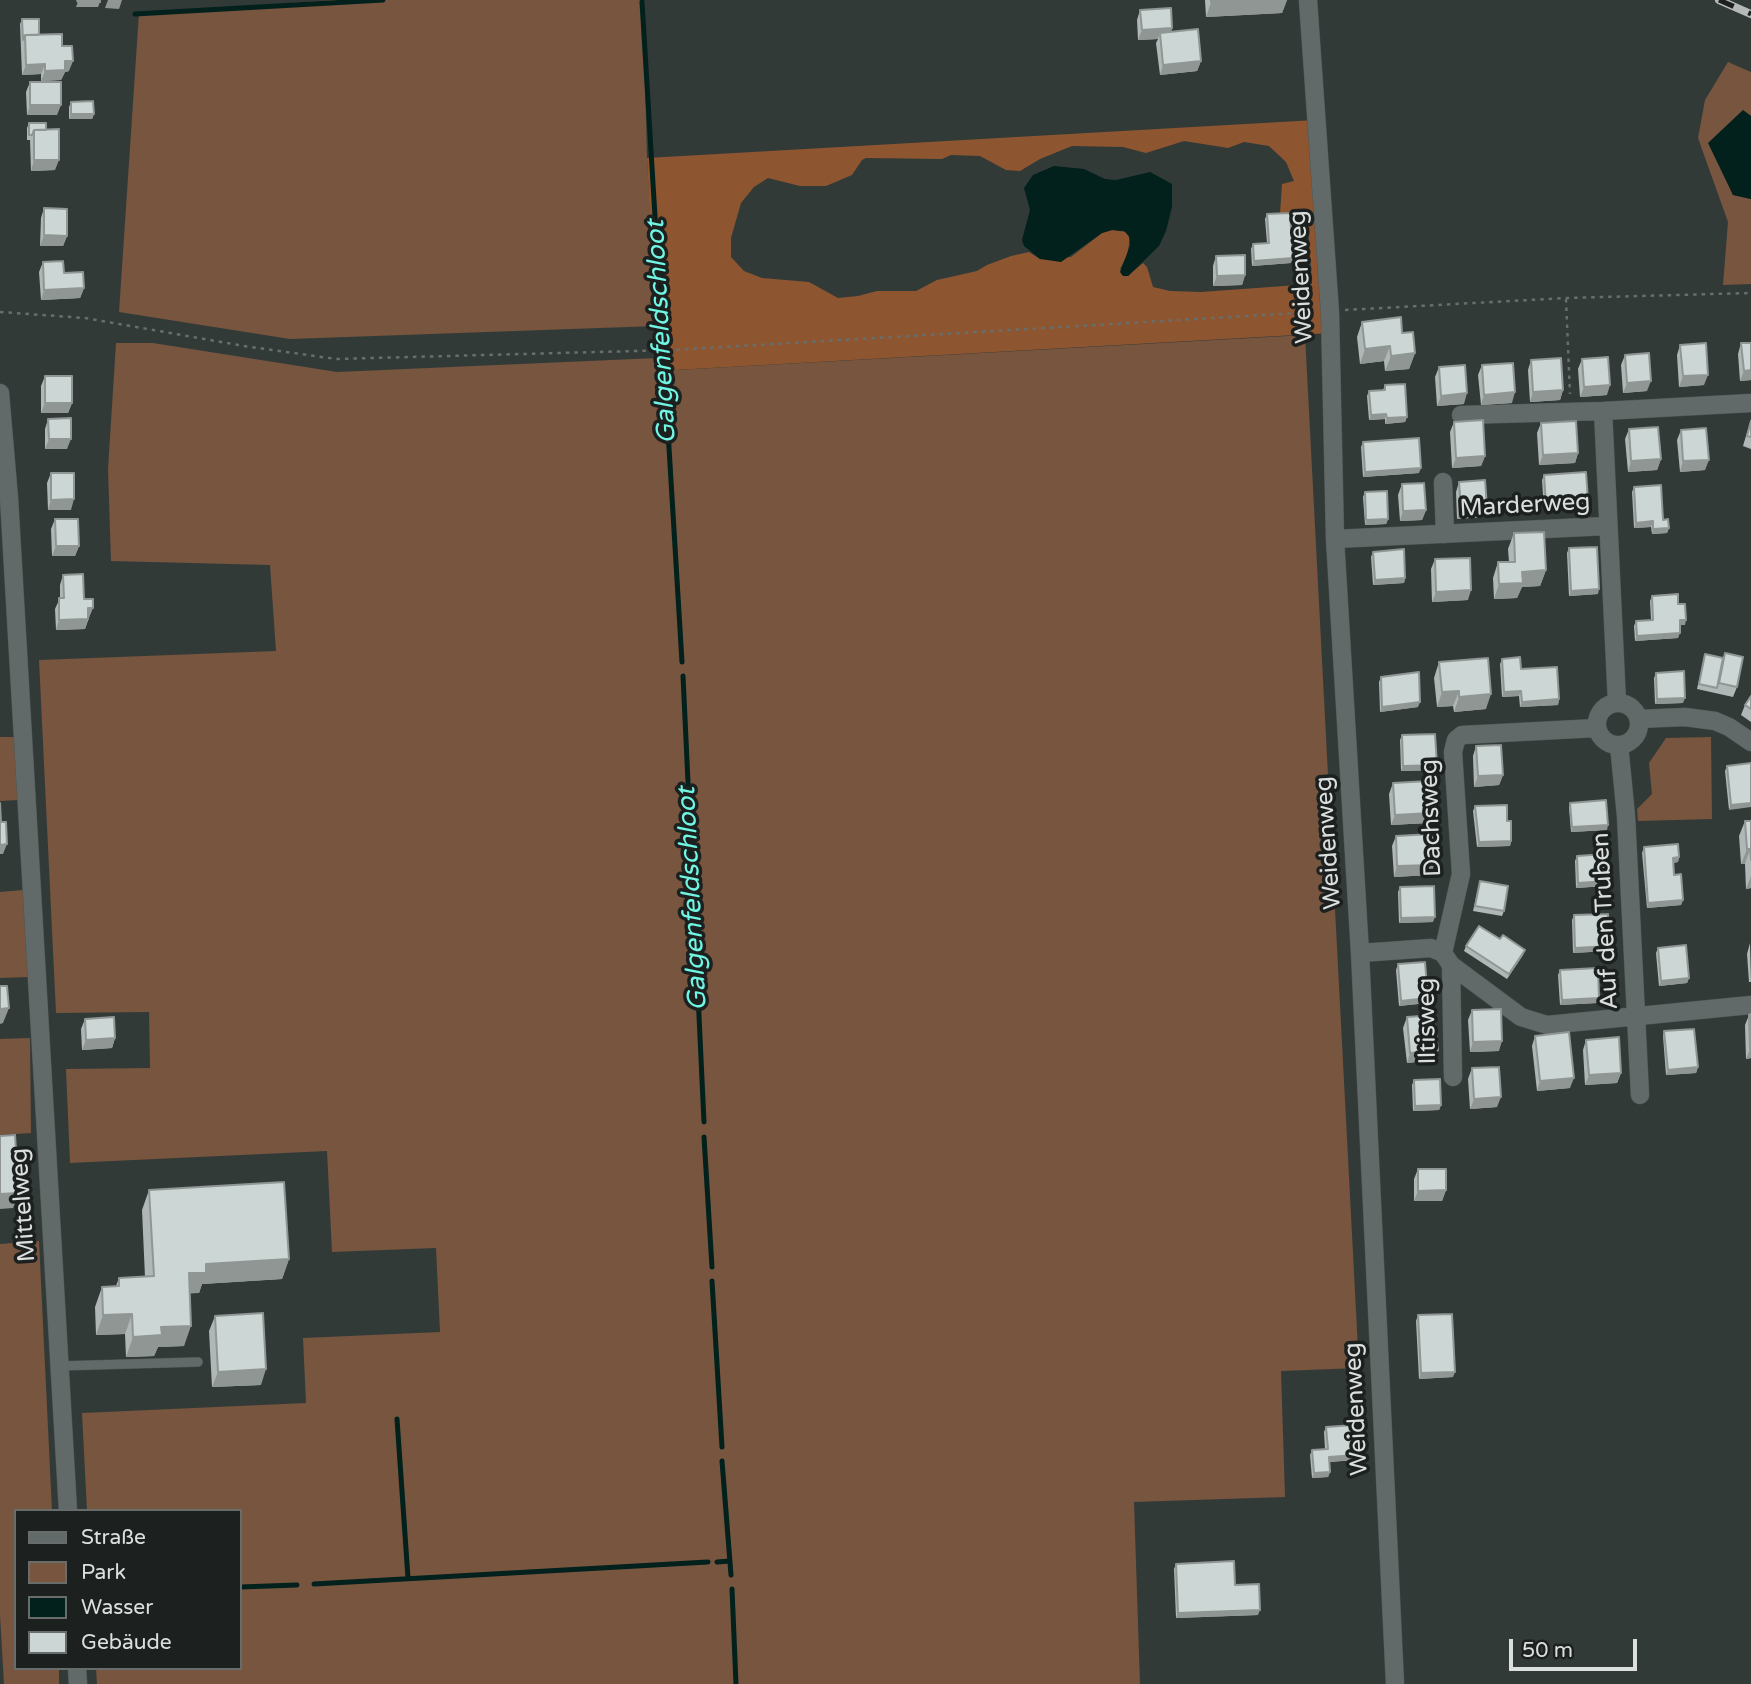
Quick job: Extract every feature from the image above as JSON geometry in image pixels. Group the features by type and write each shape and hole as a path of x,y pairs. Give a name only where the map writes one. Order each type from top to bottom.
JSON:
{"street":[{"name":"Weidenweg","path":"1308,0 1330,313 1335,539 1360,953 1395,1684"},
{"name":"Mittelweg","path":"0,393 4,498 68,1509"},
{"path":"1461,415 1751,403"},
{"path":"1603,411 1617,704"},
{"name":"Marderweg","path":"1443,482 1445,534"},
{"name":"Marderweg","path":"1335,539 1607,526"},
{"path":"1617,704 1631,708 1639,719 1639,729 1635,737 1628,743 1619,745 1605,741 1597,728 1602,711 1617,704"},
{"path":"1639,719 1715,720 1751,742"},
{"name":"Dachsweg","path":"1447,959 1461,874 1453,752 1456,740 1462,735 1597,728"},
{"name":"Auf den Truben","path":"1619,745 1626,816 1640,1095"},
{"name":"Iltisweg","path":"1360,953 1431,948 1521,1017 1547,1025 1751,1005"},
{"name":"Iltisweg","path":"1447,959 1453,1077"}],"lane":[{"path":"59,1366 198,1362"}],"path":[{"path":"0,312 85,318 244,346 337,359 672,350 1306,311 1330,313 1350,309 1566,298 1751,293"},
{"path":"1566,298 1571,411"}],"green space":[{"path":"334,0 643,0 647,158 656,326 290,339 119,312 139,13"},
{"path":"1728,62 1751,72 1751,116 1743,111 1725,175 1733,195 1751,199 1751,284 1723,285 1728,222 1698,138 1705,100"},
{"path":"1305,335 1359,1368 1281,1371 1285,1497 1134,1502 1140,1684 97,1684 96,1670 242,1670 242,1509 87,1509 82,1413 306,1403 303,1338 440,1332 436,1248 332,1252 327,1151 70,1163 66,1069 150,1068 149,1012 56,1013 39,660 276,651 270,565 111,561 108,469 116,343 153,343 337,372 657,358 658,371"},
{"path":"0,737 14,737 18,800 0,801"},
{"path":"1711,737 1712,819 1638,821 1637,809 1652,794 1649,763 1666,738"},
{"path":"23,890 28,977 0,978 0,892"},
{"path":"30,1038 31,1133 0,1135 0,1039"},
{"path":"39,1241 52,1509 14,1509 14,1670 59,1670 59,1684 4,1684 0,1615 0,1244"}],"shaded area":[{"path":"1316,120 1331,333 657,371 647,158","holes":["1184,141 1228,148 1244,142 1269,146 1286,162 1294,181 1282,184 1280,214 1307,212 1312,284 1201,292 1170,291 1153,287 1147,267 1143,263 1128,276 1120,269 1127,255 1130,239 1126,232 1112,230 1102,233 1071,257 1040,259 1029,252 1011,256 977,271 937,280 916,291 877,291 838,298 809,282 762,278 744,271 731,257 731,238 741,203 754,187 768,178 800,186 826,186 852,175 866,158 942,159 951,155 980,156 1006,170 1020,171 1040,159 1072,146 1123,147 1146,153"]}],"water":[{"path":"1743,110 1751,116 1751,199 1733,195 1708,143"},
{"path":"1054,166 1084,169 1105,179 1116,180 1150,172 1172,184 1172,207 1159,246 1128,276 1123,276 1120,272 1130,246 1129,236 1124,231 1102,233 1061,262 1040,259 1024,246 1022,240 1030,210 1024,188 1033,175"}],"building":[{"path":"77,0 100,0 100,2 78,2"},
{"path":"1211,0 1249,0 1211,2"},
{"path":"1171,8 1172,28 1142,30 1140,10"},
{"path":"22,19 39,19 39,35 25,35 23,40"},
{"path":"1198,29 1201,61 1163,65 1160,33"},
{"path":"62,34 62,46 72,46 73,61 65,61 65,70 45,71 45,64 26,65 25,35"},
{"path":"30,82 61,82 61,105 30,105"},
{"path":"93,101 94,114 71,114 71,102"},
{"path":"29,123 46,123 46,130 34,130 32,135 29,135"},
{"path":"59,129 59,160 34,160 34,130"},
{"path":"44,208 67,209 67,236 44,235"},
{"path":"1290,213 1293,258 1254,261 1253,244 1269,243 1267,214"},
{"path":"1245,255 1245,275 1217,276 1216,256"},
{"path":"63,261 64,273 83,272 84,288 44,290 43,262"},
{"path":"1401,317 1402,333 1413,332 1415,353 1391,356 1390,346 1365,349 1362,322"},
{"path":"1706,343 1708,375 1683,376 1680,345"},
{"path":"1741,343 1751,343 1751,370 1744,371"},
{"path":"1649,353 1651,381 1627,383 1625,355"},
{"path":"1608,357 1610,385 1584,387 1582,359"},
{"path":"1561,358 1563,390 1533,392 1531,360"},
{"path":"1513,363 1515,392 1484,395 1482,365"},
{"path":"1465,365 1467,393 1441,396 1439,367"},
{"path":"45,376 72,376 72,403 45,403"},
{"path":"1405,384 1407,417 1387,418 1386,414 1371,415 1369,391 1385,390 1385,385"},
{"path":"71,418 71,439 49,439 48,419"},
{"path":"1483,420 1485,456 1456,458 1454,422"},
{"path":"1576,421 1578,453 1543,455 1541,423"},
{"path":"1751,421 1751,437 1747,436"},
{"path":"1658,427 1661,459 1631,461 1629,429"},
{"path":"1706,428 1709,460 1683,461 1681,430"},
{"path":"1419,438 1421,468 1365,472 1363,442"},
{"path":"1586,472 1588,500 1546,504 1544,475"},
{"path":"51,473 74,473 74,499 51,500"},
{"path":"1485,480 1487,507 1461,509 1459,482"},
{"path":"1424,483 1426,510 1403,511 1402,484"},
{"path":"1661,485 1663,520 1668,519 1669,528 1653,529 1653,521 1636,523 1634,487"},
{"path":"1387,491 1388,519 1366,520 1365,492"},
{"path":"55,519 78,519 79,546 56,546"},
{"path":"1544,532 1546,570 1522,572 1523,583 1499,584 1498,562 1515,562 1514,533"},
{"path":"1597,547 1599,589 1571,591 1569,548"},
{"path":"1404,549 1405,578 1375,580 1373,552"},
{"path":"1470,558 1471,590 1436,592 1435,559"},
{"path":"83,574 84,599 93,599 93,608 88,608 88,619 59,620 59,598 64,598 63,575"},
{"path":"1678,594 1678,604 1685,604 1686,620 1680,620 1680,633 1637,636 1636,621 1653,620 1652,596"},
{"path":"1725,653 1743,657 1737,687 1719,683"},
{"path":"1705,654 1723,658 1717,688 1699,684"},
{"path":"1520,657 1521,669 1557,667 1559,699 1522,702 1521,691 1504,692 1502,659"},
{"path":"1488,658 1491,694 1459,697 1459,691 1442,692 1439,662"},
{"path":"1684,671 1685,698 1657,699 1656,673"},
{"path":"1419,672 1420,702 1382,707 1381,677"},
{"path":"1751,696 1751,709 1745,705"},
{"path":"1435,734 1437,765 1403,766 1402,735"},
{"path":"1501,745 1503,775 1478,776 1476,746"},
{"path":"1751,763 1751,803 1731,805 1727,766"},
{"path":"1429,781 1431,813 1395,815 1393,783"},
{"path":"1606,800 1608,825 1572,827 1570,803"},
{"path":"0,803 1,822 6,822 7,844 0,845"},
{"path":"1507,805 1507,821 1511,821 1511,841 1479,842 1475,806"},
{"path":"1745,821 1751,821 1751,860 1750,849 1747,849"},
{"path":"1432,834 1434,865 1397,866 1396,836"},
{"path":"1678,844 1679,857 1673,858 1674,875 1681,874 1683,900 1648,903 1644,847"},
{"path":"1606,854 1608,881 1578,883 1577,856"},
{"path":"1480,881 1508,886 1504,911 1475,906"},
{"path":"1434,886 1435,917 1401,918 1400,887"},
{"path":"1608,914 1610,946 1575,948 1574,915"},
{"path":"1479,926 1500,939 1503,935 1525,950 1509,974 1466,946"},
{"path":"1686,945 1689,978 1661,981 1658,948"},
{"path":"1425,962 1428,998 1401,1001 1398,964"},
{"path":"1598,968 1599,998 1562,1000 1560,970"},
{"path":"0,986 7,986 9,1008 0,1009"},
{"path":"1501,1009 1502,1041 1473,1042 1472,1010"},
{"path":"1751,1014 1751,1049 1750,1049 1749,1015"},
{"path":"1434,1015 1438,1050 1410,1053 1407,1017"},
{"path":"114,1017 115,1038 86,1040 85,1019"},
{"path":"1694,1029 1698,1067 1668,1070 1664,1031"},
{"path":"1569,1032 1574,1078 1540,1081 1535,1036"},
{"path":"1619,1037 1621,1073 1589,1075 1586,1040"},
{"path":"1499,1067 1501,1097 1474,1099 1472,1068"},
{"path":"1440,1079 1441,1105 1415,1106 1414,1080"},
{"path":"15,1135 19,1193 0,1194 0,1136"},
{"path":"1418,1169 1446,1169 1446,1190 1418,1191"},
{"path":"284,1182 289,1259 206,1264 206,1273 189,1273 191,1326 161,1327 162,1335 133,1337 132,1314 103,1315 102,1287 119,1286 119,1278 154,1276 149,1190"},
{"path":"263,1313 266,1369 218,1372 215,1316"},
{"path":"1452,1314 1455,1372 1421,1373 1418,1315"},
{"path":"1355,1425 1357,1455 1329,1457 1330,1472 1314,1473 1312,1450 1328,1449 1326,1427"},
{"path":"1234,1561 1235,1585 1259,1584 1260,1610 1178,1613 1176,1564"}],"waterway":[{"name":"Galgenfeldschloot","path":"135,14 383,0"},
{"name":"Galgenfeldschloot","path":"642,2 682,662"},
{"name":"Galgenfeldschloot","path":"683,676 704,1122"},
{"name":"Galgenfeldschloot","path":"704,1137 712,1267"},
{"name":"Galgenfeldschloot","path":"712,1281 722,1447"},
{"path":"397,1419 408,1578"},
{"name":"Galgenfeldschloot","path":"722,1461 731,1575"},
{"path":"717,1562 730,1561"},
{"path":"314,1584 708,1562"},
{"path":"242,1587 297,1585"},
{"path":"732,1589 736,1684"}],"railway":[{"path":"1719,0 1751,14"}]}
